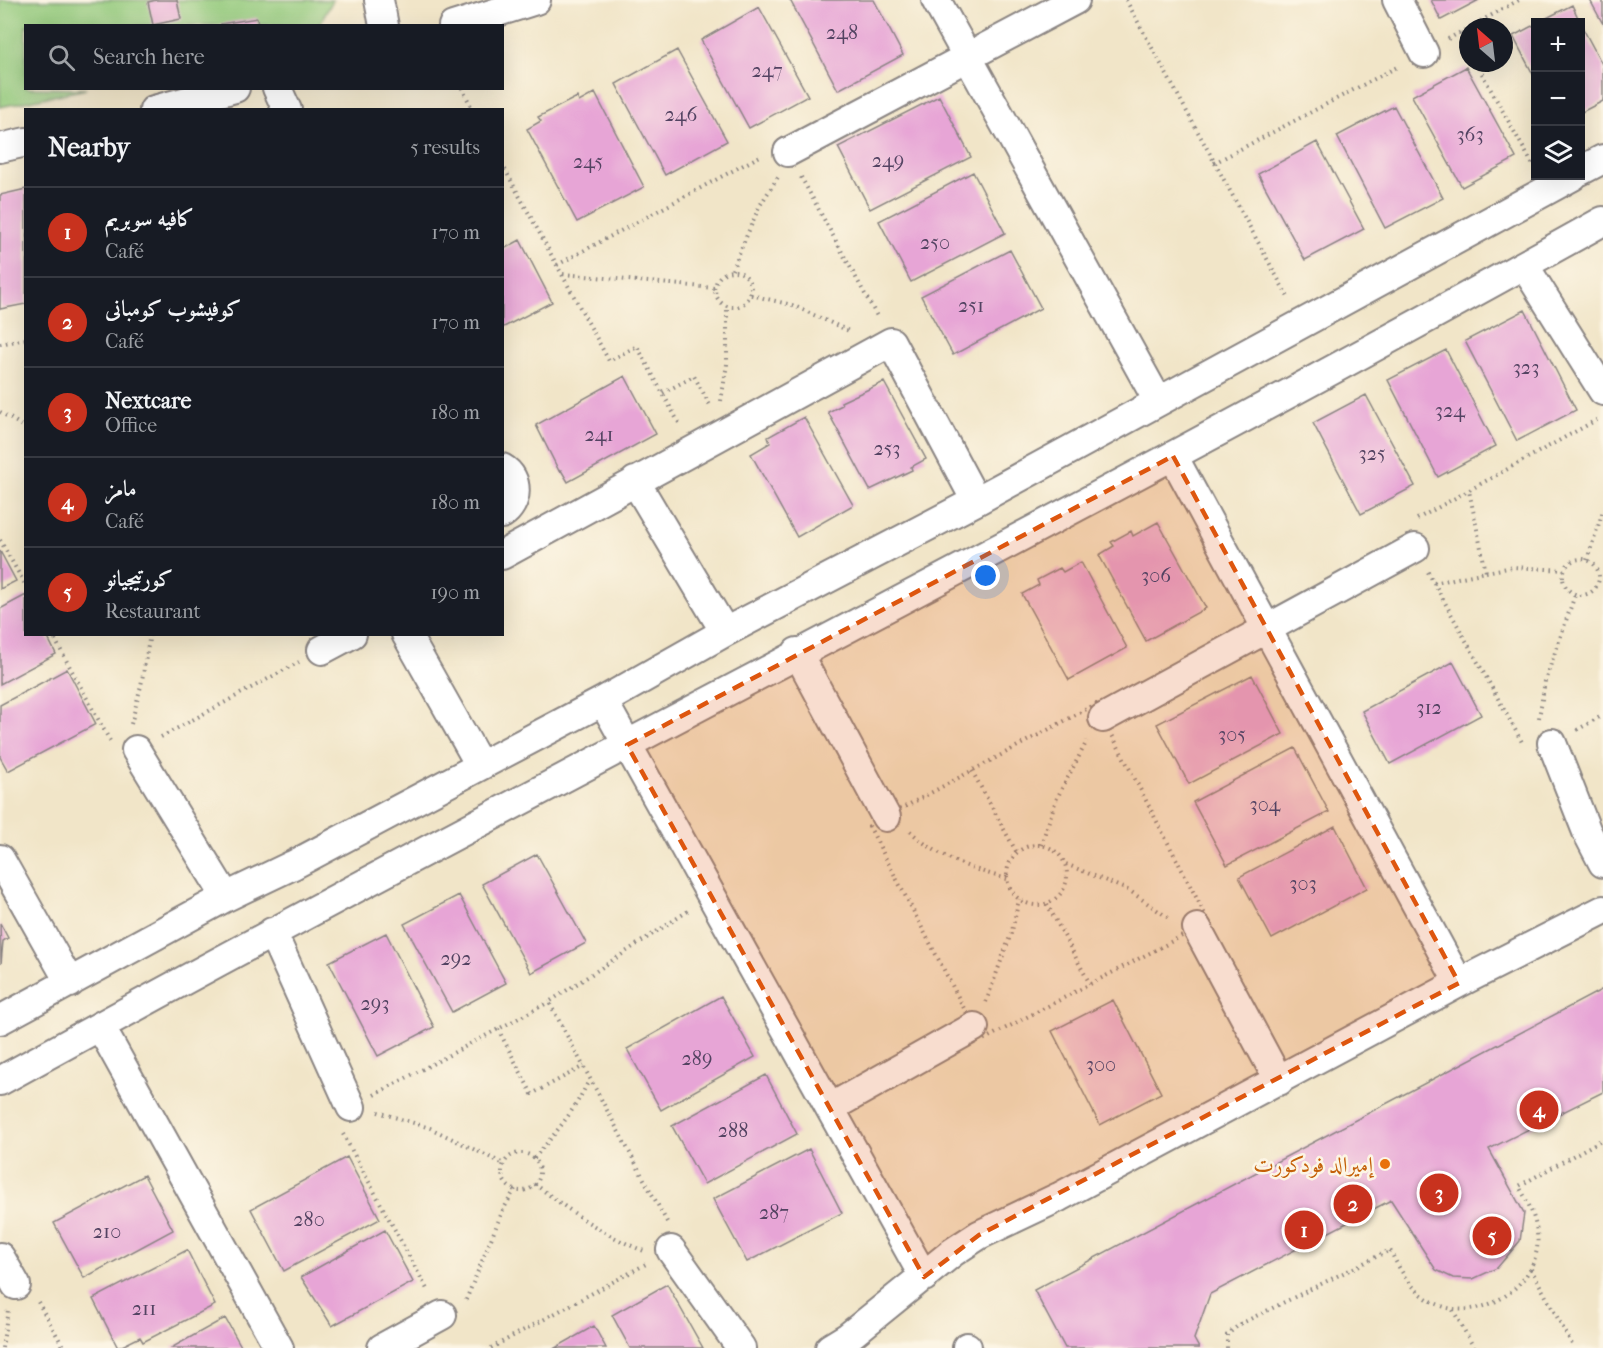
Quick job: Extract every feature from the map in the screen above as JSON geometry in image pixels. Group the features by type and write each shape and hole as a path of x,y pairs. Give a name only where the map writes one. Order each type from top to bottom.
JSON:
{"street":[{"path":"379,0 384,24"},
{"path":"459,24 536,0"},
{"path":"936,0 1158,401"},
{"path":"789,154 967,56 1075,0"},
{"path":"1397,0 1424,53"},
{"path":"161,108 228,90"},
{"path":"278,90 286,108"},
{"path":"0,148 24,142"},
{"path":"1585,169 1603,159"},
{"path":"0,1020 226,897 293,865 603,701 725,632 976,501 1566,180"},
{"path":"0,1081 272,932 627,745 797,652 1173,456 1603,221"},
{"path":"1524,265 1603,391"},
{"path":"508,542 635,481 694,449 720,424 886,345 976,501"},
{"path":"1173,456 1459,983"},
{"path":"504,470 514,483 515,497 509,510 504,513"},
{"path":"635,481 725,632"},
{"path":"1096,728 1266,627 1415,548"},
{"path":"322,650 348,636"},
{"path":"406,636 480,765"},
{"path":"797,652 897,820"},
{"path":"603,701 924,1276"},
{"path":"1546,736 1587,832 1603,862"},
{"path":"133,739 226,897"},
{"path":"0,859 70,983"},
{"path":"830,1348 848,1337 980,1235 1059,1197 1459,983 1603,910"},
{"path":"1192,931 1279,1081"},
{"path":"272,932 351,1107"},
{"path":"830,1108 978,1018"},
{"path":"100,1026 279,1348"},
{"path":"664,1254 741,1348"},
{"path":"0,1257 20,1297"},
{"path":"382,1348 452,1312"}],"path":[{"path":"1126,0 1302,323"},
{"path":"1487,18 1519,0"},
{"path":"1214,163 1459,34"},
{"path":"1481,72 1531,161"},
{"path":"463,90 472,108"},
{"path":"557,265 783,144 886,345"},
{"path":"732,270 745,275 752,287 751,295 741,305 727,307 717,299 714,288 720,276 732,270 759,207 789,154"},
{"path":"504,168 609,361 637,346 694,449"},
{"path":"562,274 714,288"},
{"path":"751,295 792,305 886,345"},
{"path":"720,424 727,364 727,307"},
{"path":"0,344 24,339"},
{"path":"663,393 694,376 720,424"},
{"path":"0,412 24,427"},
{"path":"1524,746 1403,527 1603,417"},
{"path":"1469,491 1486,572"},
{"path":"1587,560 1603,511"},
{"path":"0,540 24,582"},
{"path":"1587,560 1598,569 1601,585 1589,594 1575,595 1563,583 1564,570 1573,561 1587,560"},
{"path":"1434,583 1513,567 1564,570"},
{"path":"1546,736 1538,717 1545,681 1575,595"},
{"path":"53,636 121,760 133,739 150,636"},
{"path":"133,739 322,650"},
{"path":"1096,704 1096,728 1209,922 981,1041 978,1018 869,826 897,820 972,771 1096,704"},
{"path":"1041,844 1056,800 1076,757 1096,728"},
{"path":"972,771 1017,853"},
{"path":"897,820 944,856 975,870 1007,879"},
{"path":"1066,864 1067,883 1063,892 1047,904 1033,905 1019,900 1011,891 1007,879 1009,864 1017,853 1032,845 1041,844 1056,851 1066,864 1130,891 1192,931"},
{"path":"452,1312 333,1116 549,1002 711,896"},
{"path":"978,1018 1012,932 1019,900"},
{"path":"1047,904 1090,984"},
{"path":"491,1348 679,1246 549,1002"},
{"path":"498,1029 532,1094 584,1066"},
{"path":"534,1158 568,1118 590,1079"},
{"path":"351,1107 395,1115 412,1121 456,1139 504,1164"},
{"path":"1227,1348 1227,1335 1240,1324 1390,1250 1399,1270 1417,1292 1436,1304 1453,1310 1466,1311 1501,1298 1521,1284 1531,1269 1538,1235 1533,1214 1519,1186 1603,1140"},
{"path":"520,1153 534,1158 540,1170 536,1184 522,1191 515,1189 503,1177 504,1164 513,1155 520,1153"},
{"path":"536,1184 561,1204 622,1242 664,1254"},
{"path":"452,1312 515,1189"},
{"path":"1531,1269 1574,1348"},
{"path":"2,1348 20,1297 64,1348"},
{"path":"1453,1310 1474,1348"}],"highlighted area":[{"path":"1173,456 1459,983 979,1235 924,1277 627,745"}],"green space":[{"path":"0,0 333,0 320,24 24,24 24,90 81,90 0,107"}],"building":[{"path":"177,0 181,19 153,24 148,2"},
{"path":"790,0 874,0 903,55 838,90"},
{"path":"1431,0 1479,0 1441,20"},
{"path":"1590,0 1603,0 1603,24"},
{"path":"1572,5 1578,18 1547,18"},
{"path":"759,7 808,96 749,128 701,40"},
{"path":"257,18 258,24 221,24"},
{"path":"1531,27 1531,70 1513,36"},
{"path":"1585,32 1603,66 1603,101 1585,110"},
{"path":"677,50 727,141 665,175 616,84"},
{"path":"1459,71 1469,72 1516,158 1462,187 1412,96"},
{"path":"595,93 644,187 577,222 527,129 541,121 538,117 577,97 579,102"},
{"path":"939,96 971,157 870,209 838,147"},
{"path":"1394,106 1443,198 1385,228 1337,136"},
{"path":"1317,142 1364,229 1305,260 1258,174"},
{"path":"973,172 1005,233 911,282 879,221"},
{"path":"24,189 24,304 0,309 0,195"},
{"path":"520,240 552,302 504,327 504,249"},
{"path":"1010,250 1041,308 953,355 921,296"},
{"path":"1525,310 1576,410 1517,441 1465,341"},
{"path":"1446,350 1496,446 1438,477 1388,380"},
{"path":"625,376 656,434 568,482 561,470 559,471 536,425"},
{"path":"884,382 926,459 911,467 912,470 870,490 828,412 842,405 841,402"},
{"path":"1366,395 1415,486 1361,514 1313,423"},
{"path":"804,417 853,505 797,537 751,454 770,443 768,437"},
{"path":"1158,522 1206,608 1146,641 1099,555 1114,546 1111,542 1131,531 1133,536"},
{"path":"0,551 16,581 0,589"},
{"path":"1081,562 1127,648 1069,680 1022,594 1039,585 1037,580 1060,568 1063,572"},
{"path":"24,596 24,636 47,636 56,654 0,684 0,609"},
{"path":"1453,662 1481,715 1390,764 1362,711"},
{"path":"67,669 96,724 8,771 0,757 0,705"},
{"path":"1252,675 1283,734 1189,784 1157,724"},
{"path":"1295,748 1329,812 1227,865 1193,802"},
{"path":"1335,826 1367,888 1272,939 1239,877"},
{"path":"537,854 586,943 531,973 482,884"},
{"path":"459,895 506,983 452,1012 404,924"},
{"path":"0,923 8,938 3,941 1,964"},
{"path":"386,933 434,1027 378,1056 329,962"},
{"name":"إميرالد فودكورت","path":"1603,989 1603,1092 1489,1149 1524,1213 1520,1241 1497,1268 1473,1279 1453,1278 1436,1270 1391,1200 1210,1294 1194,1339 1199,1348 1065,1348 1034,1290"},
{"path":"721,996 755,1057 661,1110 627,1049"},
{"path":"1113,1000 1161,1093 1100,1125 1052,1031"},
{"path":"766,1075 797,1134 704,1184 672,1126"},
{"path":"809,1149 842,1213 747,1262 713,1199"},
{"path":"347,1157 380,1219 284,1271 251,1209"},
{"path":"144,1175 173,1230 84,1278 54,1223"},
{"path":"385,1230 413,1282 332,1326 301,1277"},
{"path":"187,1250 215,1305 143,1342 140,1337 118,1348 93,1299"},
{"path":"667,1284 703,1348 630,1348 612,1315"},
{"path":"225,1318 242,1348 171,1348"},
{"path":"594,1326 606,1348 555,1348"}],"place":[{"name":"مامز","path":"1539,1110"},
{"name":"إميرالد فودكورت","path":"1385,1164"},
{"name":"Nextcare","path":"1439,1193"},
{"name":"كوفيشوب كومبانى","path":"1353,1204"},
{"name":"كافيه سوبريم","path":"1304,1230"},
{"name":"كورتيجيانو","path":"1492,1236"}]}
